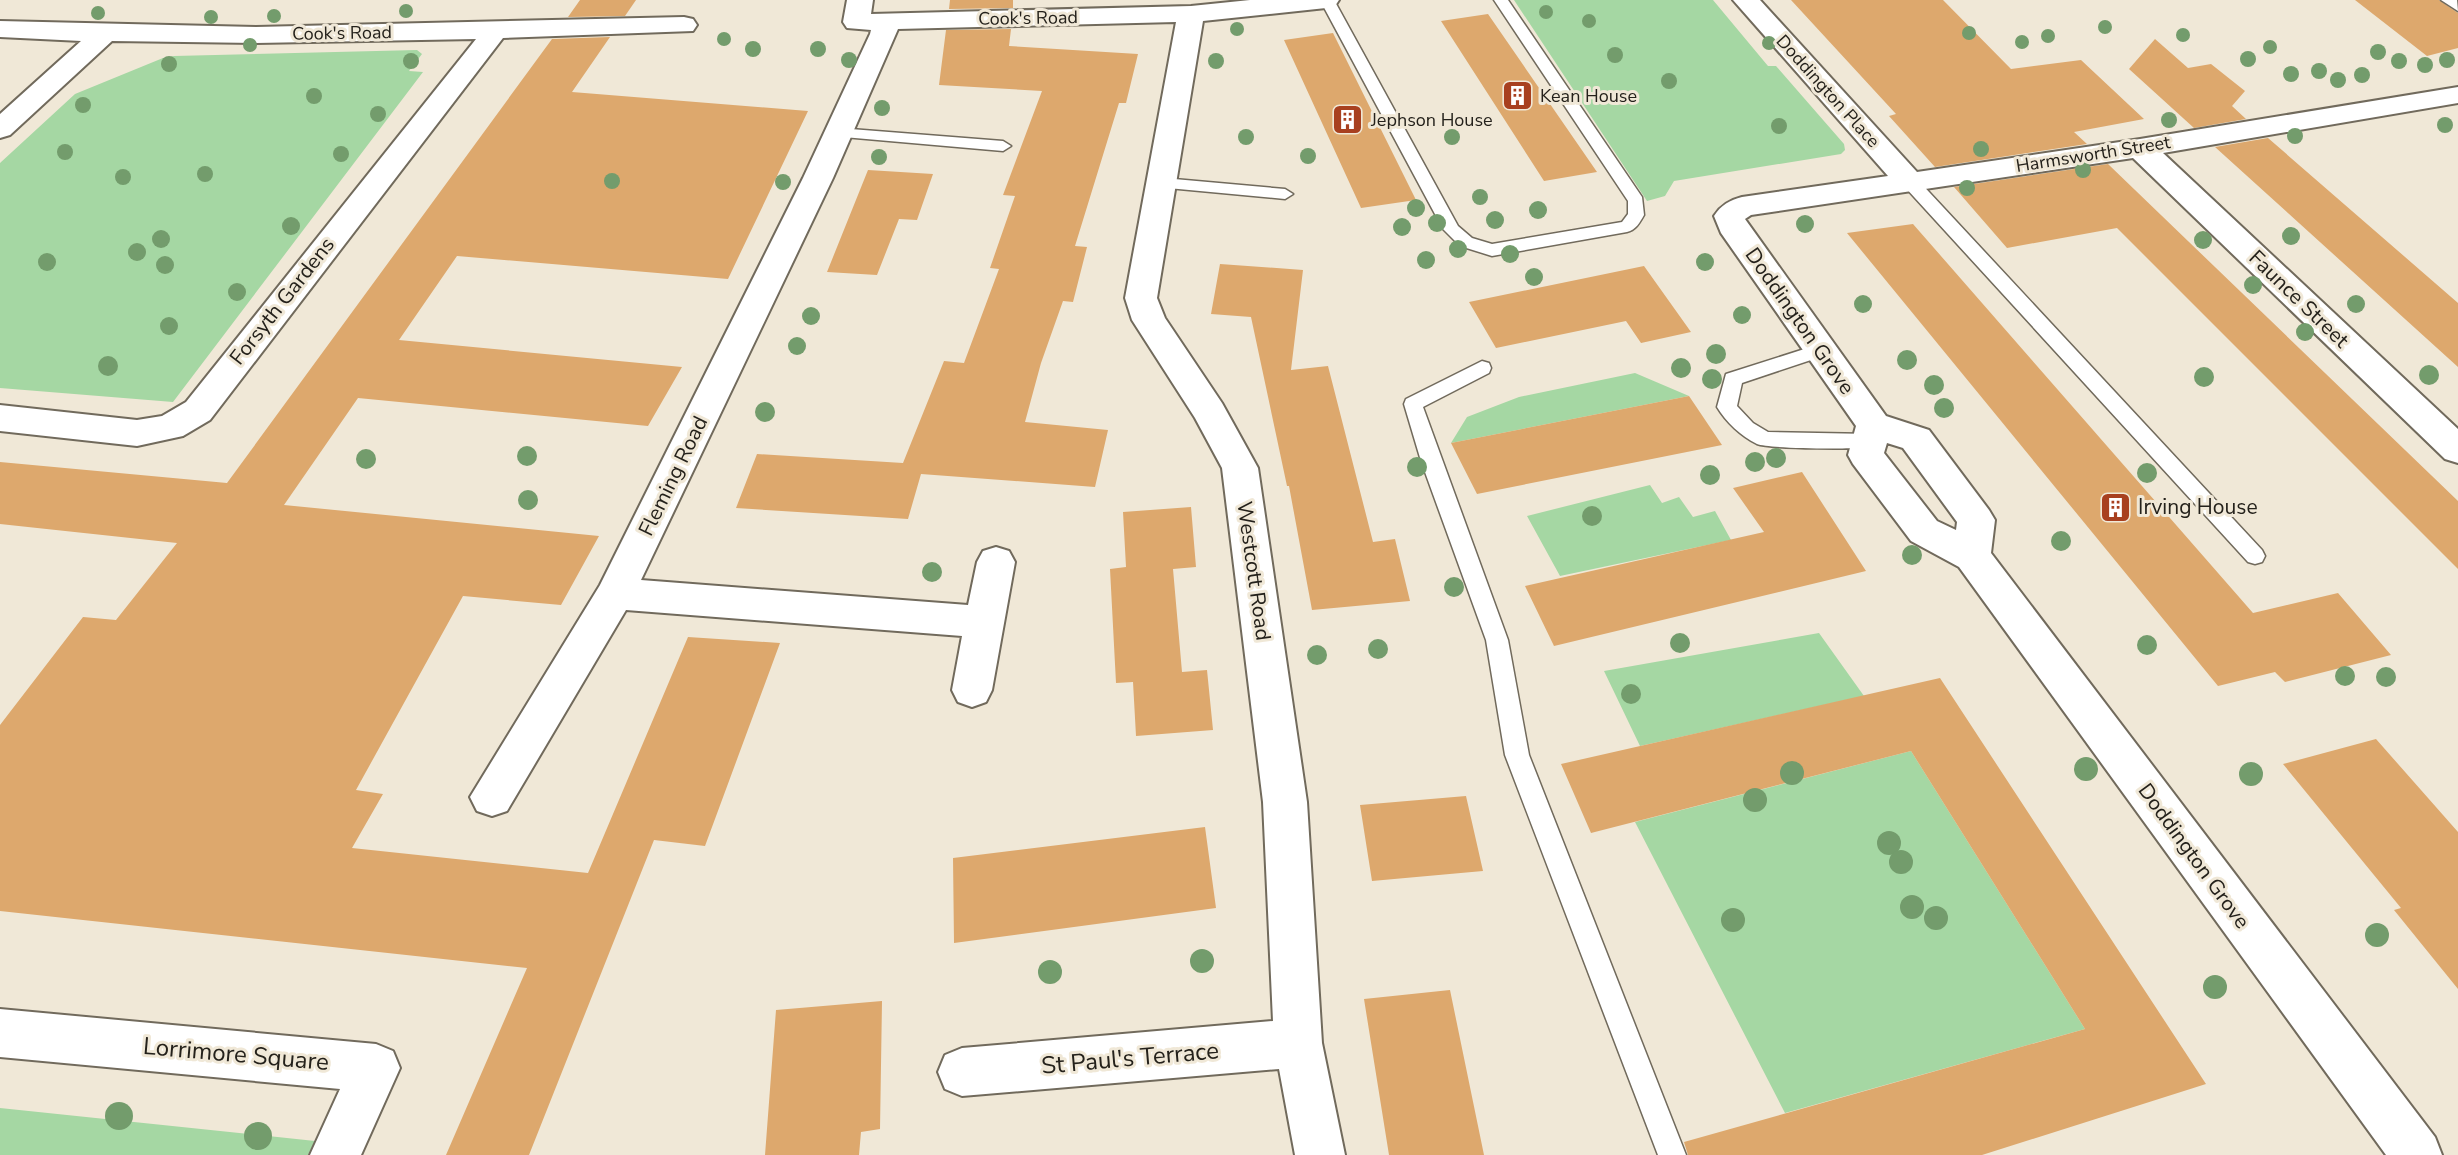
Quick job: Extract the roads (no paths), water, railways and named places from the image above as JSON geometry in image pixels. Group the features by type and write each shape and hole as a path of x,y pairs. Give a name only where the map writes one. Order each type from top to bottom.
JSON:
{"street":[{"name":"Cook's Road","path":"867,14 1191,14 1327,0"},
{"name":"Doddington Place","path":"1746,0 1910,182"},
{"name":"Fleming Road","path":"492,797 615,594 697,429 838,133 867,14"},
{"name":"Westcott Road","path":"1191,14 1141,298 1149,320 1210,412 1240,468 1285,802 1298,1043 1320,1155"},
{"name":"Cook's Road","path":"0,29 103,35 493,32 684,25"},
{"name":"Forsyth Gardens","path":"0,418 136,433 171,427 198,411 493,32"},
{"path":"0,129 103,35"},
{"name":"Harmsworth Street","path":"1730,216 1742,207 2140,148 2446,97"},
{"path":"2446,97 2458,116"},
{"name":"Faunce Street","path":"2140,148 2458,450"},
{"name":"Doddington Grove","path":"1730,216 1732,226 1819,350 1872,433 1866,455 1924,531 1972,556 2417,1155"},
{"path":"1872,433 1916,439 1976,520 1972,556"},
{"path":"972,690 996,562"},
{"path":"615,594 984,622"},
{"name":"Lorrimore Square","path":"0,1033 376,1068 335,1155"},
{"name":"St Paul's Terrace","path":"962,1072 1298,1043"}],"lane":[{"path":"1327,0 1451,229 1466,242 1492,250 1627,227 1636,215 1636,201 1501,0"},
{"path":"2448,0 2458,7"},
{"path":"838,133 1003,146"},
{"path":"1910,182 2255,556"},
{"path":"1163,183 1285,194"},
{"path":"1819,350 1732,379 1727,407 1746,428 1765,439 1872,433"},
{"path":"1482,368 1413,404 1431,461 1497,640 1517,755 1672,1155"}],"place":[{"name":"Kean House","path":"1517,96"},
{"name":"Jephson House","path":"1348,120"},
{"name":"Irving House","path":"2115,507"}]}
